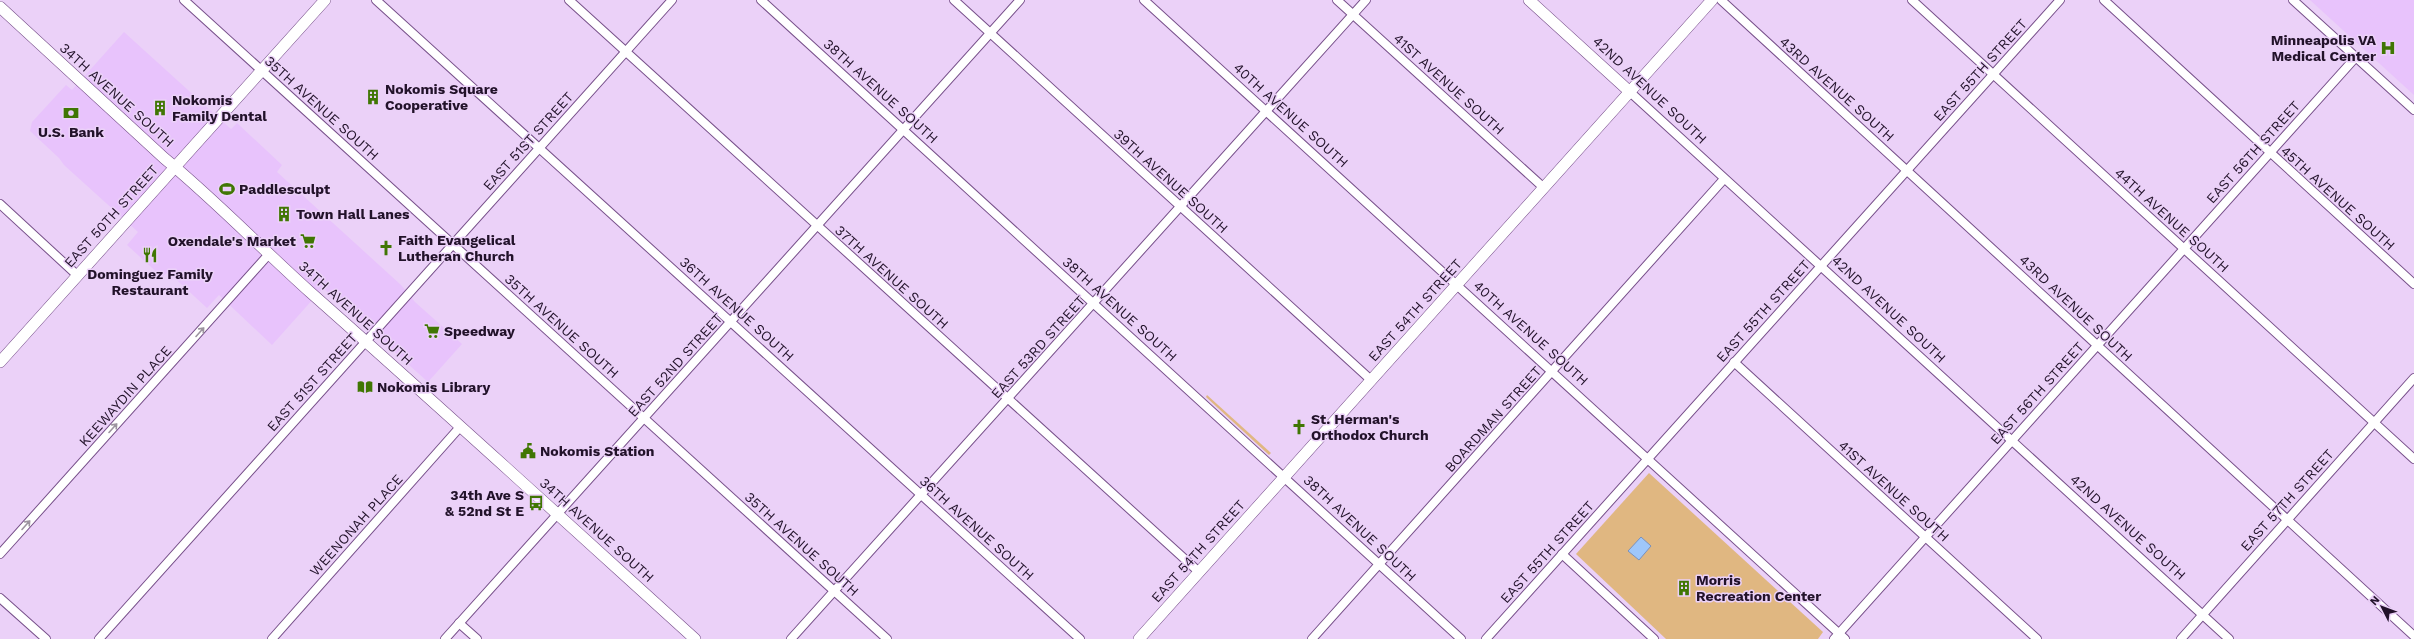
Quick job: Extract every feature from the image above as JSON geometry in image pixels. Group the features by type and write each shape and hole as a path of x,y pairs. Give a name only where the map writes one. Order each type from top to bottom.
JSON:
{"street":[{"name":"35TH AVENUE SOUTH","path":"184,0 887,639"},
{"name":"EAST 50TH STREET","path":"0,362 325,0"},
{"name":"36TH AVENUE SOUTH","path":"376,0 1080,639"},
{"name":"37TH AVENUE SOUTH","path":"569,0 1199,572"},
{"name":"EAST 51ST STREET","path":"99,639 672,0"},
{"name":"38TH AVENUE SOUTH","path":"761,0 1285,476 1461,639"},
{"name":"39TH AVENUE SOUTH","path":"954,0 1371,380"},
{"name":"EAST 52ND STREET","path":"445,639 1020,0"},
{"name":"40TH AVENUE SOUTH","path":"1144,0 1648,458 1839,637"},
{"name":"41ST AVENUE SOUTH","path":"1337,0 1544,188"},
{"name":"EAST 53RD STREET","path":"791,639 1095,304 1366,0"},
{"name":"42ND AVENUE SOUTH","path":"1529,0 2229,639"},
{"name":"EAST 54TH STREET","path":"1139,639 1712,0"},
{"name":"43RD AVENUE SOUTH","path":"1720,0 2412,635"},
{"name":"44TH AVENUE SOUTH","path":"1912,0 2414,459"},
{"name":"EAST 55TH STREET","path":"1486,639 2060,0"},
{"name":"45TH AVENUE SOUTH","path":"2104,0 2414,284"},
{"path":"2293,0 2414,110"},
{"name":"34TH AVENUE SOUTH","path":"0,7 269,254 366,340 695,639"},
{"name":"EAST 56TH STREET","path":"1839,637 1925,537 2012,442 2356,57"},
{"name":"BOARDMAN STREET","path":"1312,639 1554,372 1724,179"},
{"path":"0,204 77,275"},
{"name":"KEEWAYDIN PLACE","path":"0,554 269,254"},
{"name":"41ST AVENUE SOUTH","path":"1734,362 2037,639"},
{"name":"EAST 57TH STREET","path":"2181,639 2414,378"},
{"name":"WEENONAH PLACE","path":"272,639 460,427"},
{"path":"1562,554 1654,639"},
{"path":"0,598 46,639"},
{"path":"460,623 478,639"}],"shaded area":[{"name":"Minneapolis VA Medical Center","path":"2310,0 2414,0 2414,95"},
{"path":"124,32 231,129 237,123 282,165 277,172 401,285 415,302 462,344 428,382 323,288 272,345 219,295 207,308 168,272 162,277 127,245 138,232 64,165 59,158 30,131 32,122 66,85 72,90"},
{"path":"1207,395 1271,453 1269,455 1206,397"},
{"path":"1649,473 1823,632 1818,639 1666,639 1576,554"}],"water":[{"path":"1641,537 1651,546 1639,560 1628,551"}],"place":[{"name":"Minneapolis VA Medical Center","path":"2388,48"},
{"name":"Nokomis Square Cooperative","path":"373,97"},
{"name":"Nokomis Family Dental","path":"160,108"},
{"name":"U.S. Bank","path":"71,113"},
{"name":"Paddlesculpt","path":"227,189"},
{"name":"Town Hall Lanes","path":"284,214"},
{"name":"Oxendale's Market","path":"308,241"},
{"name":"Faith Evangelical Lutheran Church","path":"386,248"},
{"name":"Dominguez Family Restaurant","path":"150,255"},
{"name":"Speedway","path":"432,331"},
{"name":"Nokomis Library","path":"365,387"},
{"name":"St. Herman's Orthodox Church","path":"1299,427"},
{"name":"Nokomis Station","path":"528,451"},
{"name":"34th Ave S & 52nd St E","path":"536,503"},
{"name":"Morris Recreation Center","path":"1684,588"}]}
